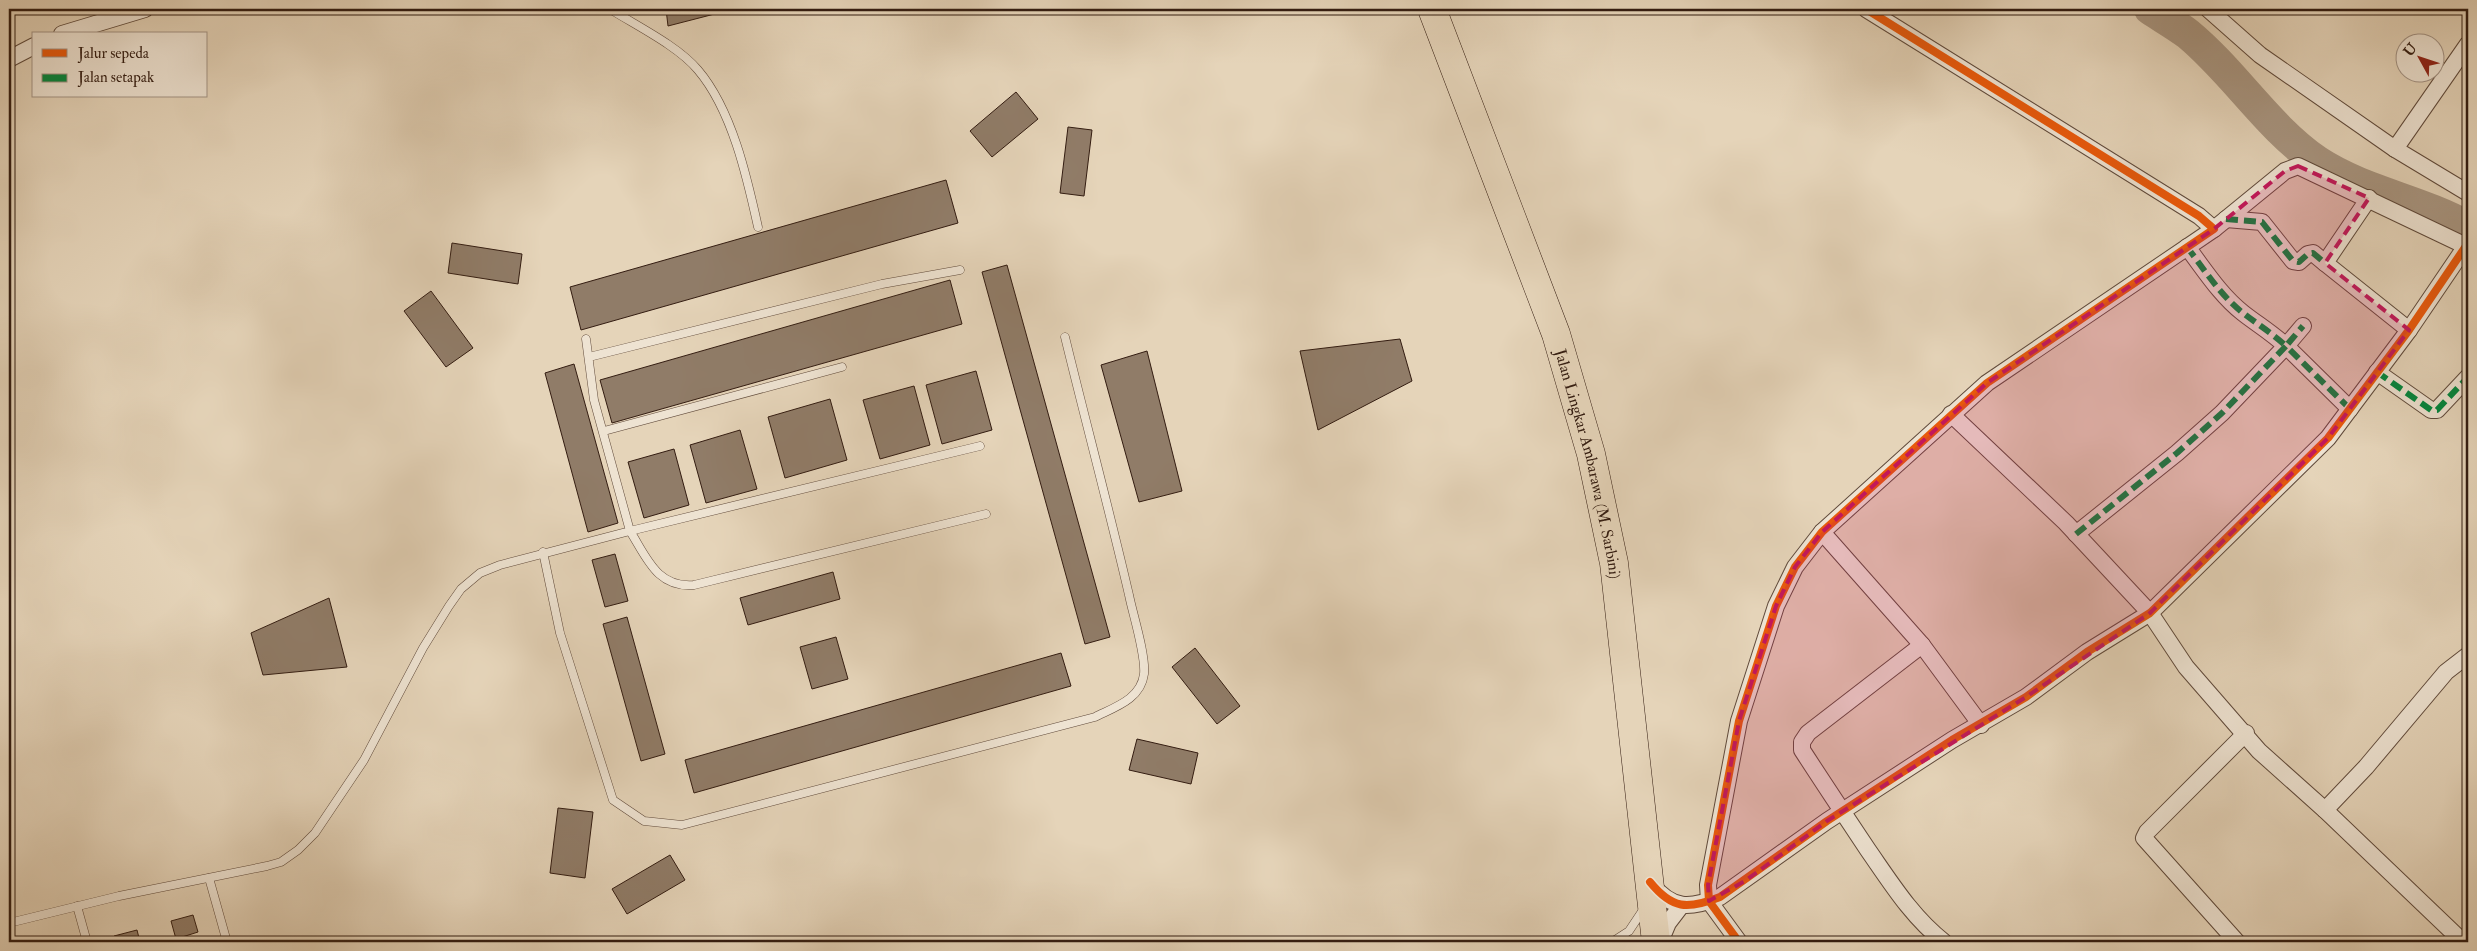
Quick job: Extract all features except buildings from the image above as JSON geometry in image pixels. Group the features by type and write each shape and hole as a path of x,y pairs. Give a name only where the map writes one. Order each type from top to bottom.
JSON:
{"highway":[{"name":"Jalan Lingkar Ambarawa (M. Sarbini)","path":"1432,9 1556,334 1591,454 1614,563 1650,888 1658,942"}],"street":[{"path":"69,32 145,9"},
{"path":"1866,9 2191,211 2220,224 2262,222 2293,261 2299,262 2308,254 2313,253 2409,330"},
{"path":"2208,9 2260,55 2395,149 2468,193"},
{"path":"2395,149 2468,44"},
{"path":"9,59 32,47"},
{"path":"1650,888 1667,901 1681,906 1709,901 1745,881 1827,821 1952,740 1981,725 2150,612 2328,438 2409,330 2468,245 2298,166 2285,171 2220,224 1986,383 1822,532 1795,567 1776,606 1739,721 1708,885 1709,901 1738,942"},
{"path":"2325,263 2369,198"},
{"path":"2187,247 2224,295 2242,313 2266,328 2350,409"},
{"path":"2076,534 2177,453 2222,413 2303,326"},
{"path":"2377,372 2431,410 2437,410 2468,378"},
{"path":"1951,414 2076,534 2150,612 2186,667 2266,757 2325,810 2463,942"},
{"path":"1822,532 1922,645 1981,725"},
{"path":"1922,645 1808,734 1802,742 1802,750 1842,813 1894,888 1928,929 1944,942"},
{"path":"2325,810 2366,767 2446,672 2468,655"},
{"path":"2237,942 2144,838 2147,832 2246,733"},
{"path":"1658,942 1665,928 1681,906"}],"lane":[{"path":"610,9 678,52 698,69 717,97 730,131 746,173 758,226"},
{"path":"589,357 882,284 960,270"},
{"path":"544,552 560,633 613,800 644,821 682,825 1095,717 1128,701 1138,690 1144,674 1140,643 1109,507 1064,337"},
{"path":"586,338 594,400 630,531 653,568 664,578 679,586 694,585 986,514"},
{"path":"604,432 842,367"},
{"path":"9,923 77,906 267,866 281,862 298,850 330,813 364,760 423,648 461,589 480,574 544,552 980,446"},
{"path":"209,878 228,942"},
{"path":"1612,941 1629,931 1640,917 1650,888"},
{"path":"77,906 88,942"},
{"path":"1612,941 1624,942"}],"highlighted area":[{"path":"2298,166 2369,198 2325,263 2409,330 2328,438 2150,613 2026,697 1827,821 1745,881 1709,901 1708,885 1739,721 1776,606 1795,567 1822,532 1987,383 2214,229 2285,171"}],"waterway":[{"path":"2150,9 2188,34 2205,49 2283,133 2318,162 2354,181 2431,210 2468,227"}],"marked path":[{"path":"2226,219 2262,222 2293,261 2299,262 2308,254 2313,253 2325,263"},
{"path":"2187,247 2227,298 2243,313 2286,346 2303,326"},
{"path":"2076,534 2177,453 2222,413 2286,346 2350,409"},
{"path":"2377,372 2431,410 2437,410 2468,377"}],"cycle path":[{"path":"1739,942 1709,901 1708,885 1739,721 1776,606 1795,567 1822,532 1987,383 2214,229 2199,216 1866,9"},
{"path":"1650,882 1666,898 1681,905 1698,904 1720,897 1827,821 1952,740 2026,697 2087,652 2150,613 2328,438 2409,330 2466,246 2468,247"}]}
